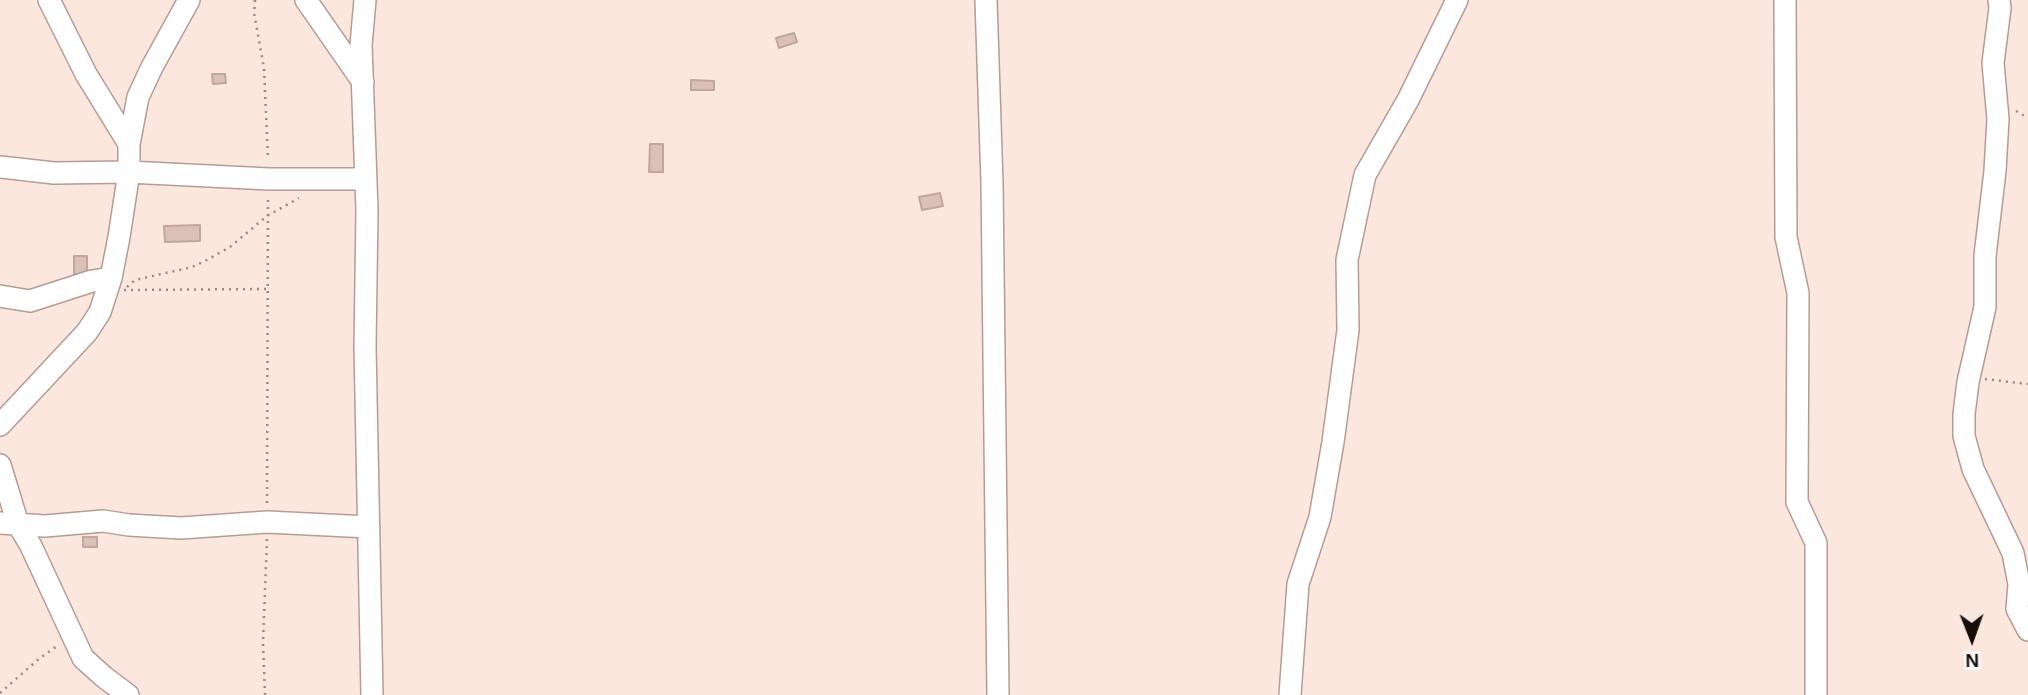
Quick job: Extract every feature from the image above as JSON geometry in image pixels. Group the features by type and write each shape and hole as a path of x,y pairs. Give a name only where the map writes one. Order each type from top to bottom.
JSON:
{"street":[{"path":"49,0 86,74 129,144"},
{"path":"0,425 87,331 118,288 129,172 129,144 138,97 189,0"},
{"path":"306,0 363,82"},
{"path":"365,0 361,46 366,179 365,347 372,695"},
{"path":"986,0 992,183 998,695"},
{"path":"1290,695 1298,584 1320,517 1333,442 1348,330 1347,260 1365,175 1408,100 1457,0"},
{"path":"1785,0 1786,237 1798,293 1797,502 1816,543 1816,695"},
{"path":"1999,0 1993,64 1998,119 1985,256 1984,307 1968,382 1964,436 1973,469 2015,560 2019,584 2017,609 2028,630"},
{"path":"0,167 54,173 129,172 269,179 366,179"},
{"path":"0,296 30,301 92,281 118,288"},
{"path":"0,465 9,523 31,546 83,658 128,695"},
{"path":"9,523 45,526 103,520 129,525 181,528 267,523 369,527"}],"path":[{"path":"255,0 254,13 264,68 269,179 267,523 263,643 265,695"},
{"path":"118,288 135,280 192,267 205,261 230,247 267,216 300,197"},
{"path":"118,288 268,289"},
{"path":"1968,382 1990,379 2028,384"},
{"path":"0,693 40,658 73,635"}],"building":[{"path":"794,33 797,42 779,48 776,38"},
{"path":"212,74 225,74 226,83 213,84"},
{"path":"691,80 714,81 714,90 691,90"},
{"path":"650,144 663,144 663,172 649,172"},
{"path":"940,193 943,206 922,210 919,197"},
{"path":"200,225 200,241 165,242 164,226"},
{"path":"74,256 87,256 87,274 74,274"},
{"path":"83,537 97,537 97,547 83,547"}]}
